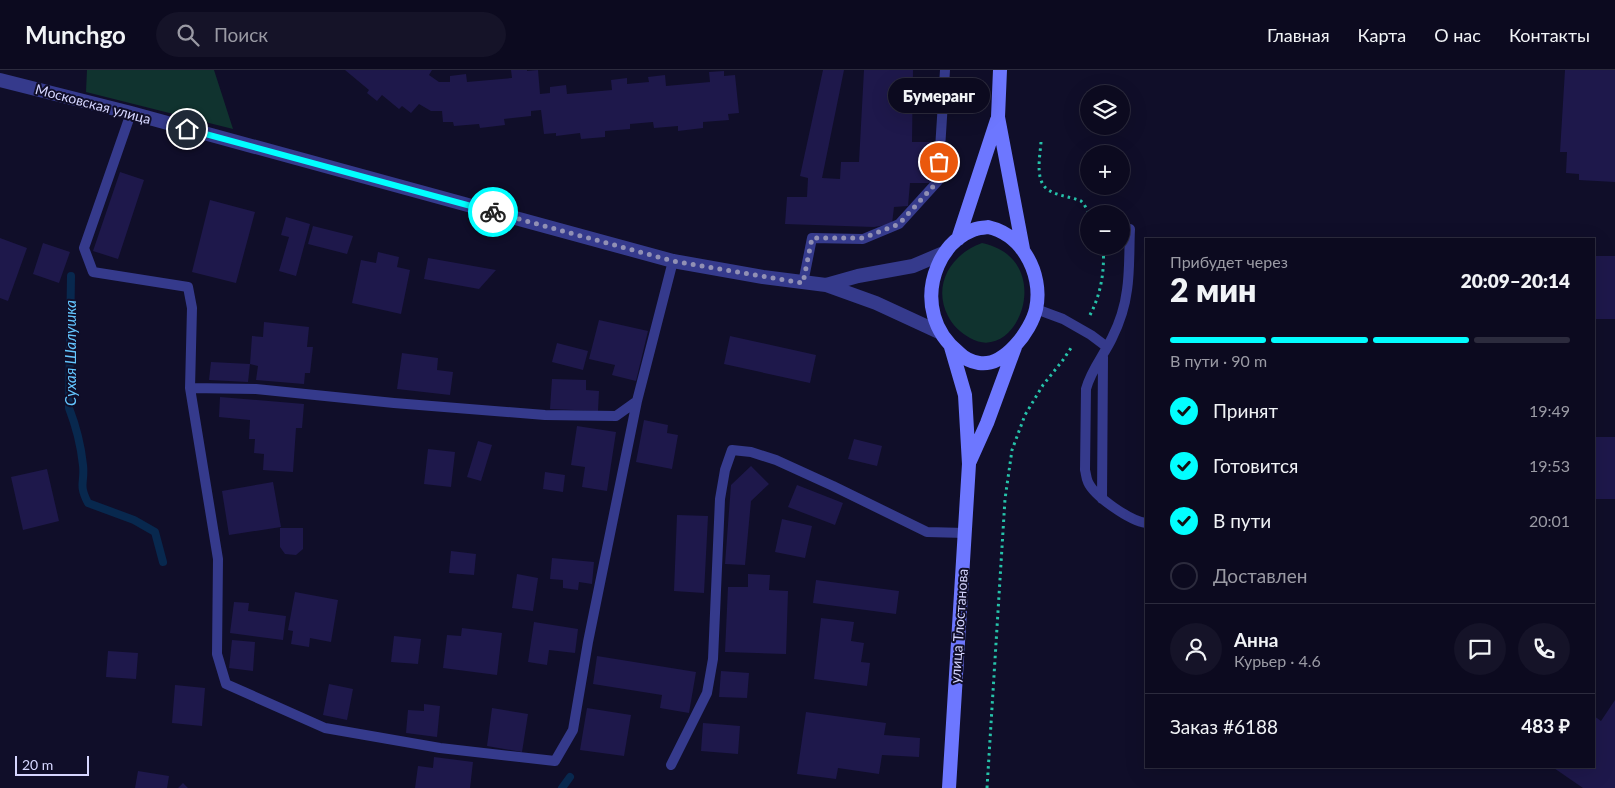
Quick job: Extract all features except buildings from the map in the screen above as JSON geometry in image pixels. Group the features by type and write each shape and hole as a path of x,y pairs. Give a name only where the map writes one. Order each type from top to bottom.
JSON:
{"main road":[{"path":"1000,70 998,117 1023,249"},
{"path":"958,239 998,117"},
{"path":"988,227 1000,230 1011,237 1023,249 1031,263 1036,278 1038,295 1032,323 1015,347 1003,356 980,364 964,358 941,333 934,318 931,300 932,283 937,267 946,252 958,239 972,230 988,227"},
{"path":"952,347 964,395 969,464"},
{"path":"969,464 987,423 1015,347"},
{"name":"улица Тлостанова","path":"949,788 969,464"}],"street":[{"name":"Московская улица","path":"0,80 673,261 803,283 826,285"},
{"path":"826,285 858,276 913,266 946,252"},
{"path":"826,285 876,303 941,333"}],"lane":[{"path":"803,283 812,238 863,238 899,224 938,181 945,70"},
{"path":"130,114 84,248 92,272 188,287 192,308 190,388 218,559 217,654 226,684 325,728 440,748 555,761 573,730 590,633 637,401 673,261"},
{"path":"1129,255 1127,291 1122,313 1105,352 1089,376 1086,389 1085,470 1088,482 1102,498 1130,518 1145,523"},
{"path":"1036,310 1063,319 1083,330 1105,352 1102,498"},
{"path":"190,388 256,389 394,403 544,415 616,416 637,401"},
{"path":"671,765 707,693 713,659 720,498 725,470 732,450 750,452 776,460 927,532 965,533"}],"path":[{"path":"1041,142 1040,177 1043,185 1050,191 1084,205"},
{"path":"987,788 1005,499 1012,450 1025,415 1083,330 1094,307 1102,283 1104,255"}],"green space":[{"path":"87,70 214,70 233,129 86,92"},
{"path":"982,243 1005,253 1019,269 1024,287 1022,307 1015,324 1003,337 987,343 970,338 955,326 948,316 942,293 947,272 953,263 971,248"}],"waterway":[{"name":"Сухая Шалушка","path":"71,276 69,408 81,451 83,492 88,503 134,520 155,532 163,562"},
{"name":"Сухая Шалушка","path":"562,788 570,777"}],"way so far":[{"path":"493,212 673,261 803,283 812,238 863,238 899,224 938,181 939,162"}],"place":[{"name":"Бумеранг","path":"939,162"}],"route":[{"path":"187,129 493,212"}]}
